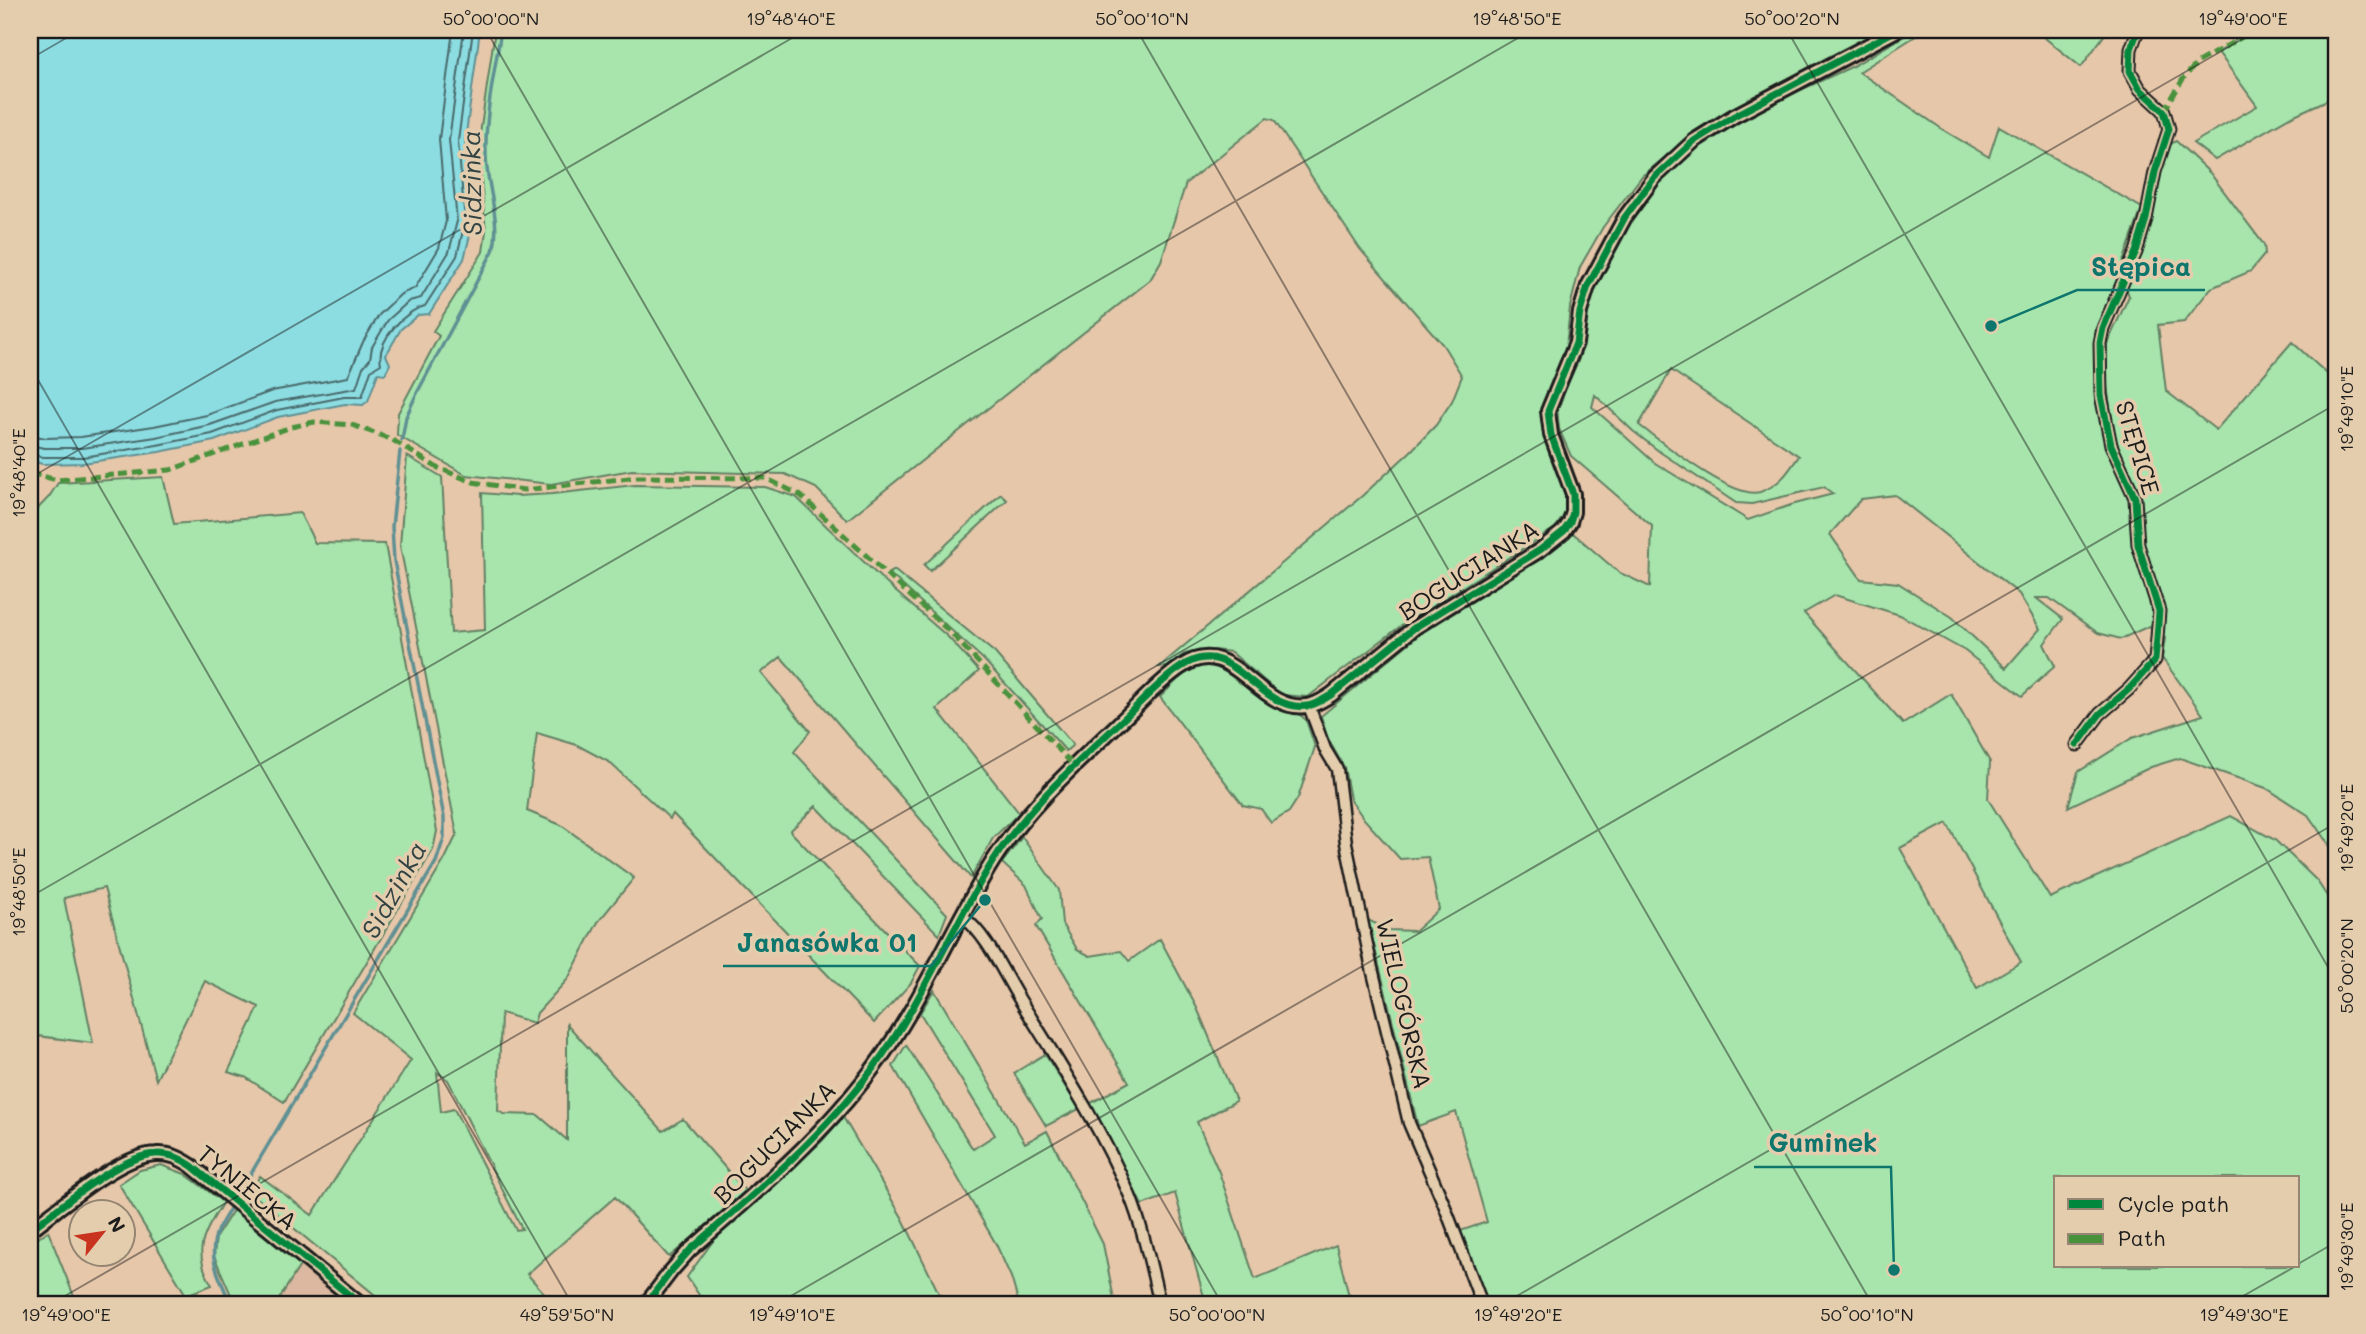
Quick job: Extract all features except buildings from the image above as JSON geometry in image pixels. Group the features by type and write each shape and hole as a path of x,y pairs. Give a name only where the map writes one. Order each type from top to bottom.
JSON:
{"street":[{"name":"BOGUCIANKA","path":"646,1304 690,1250 813,1140 847,1101 919,999 1006,841 1035,805 1182,666 1192,660 1216,658 1229,664 1277,701 1293,706 1309,706 1331,695 1414,628 1540,550 1564,531 1573,512 1573,494 1551,435 1548,411 1576,343 1580,312 1588,286 1625,216 1654,178 1694,141 1734,116 1897,30"},
{"name":"STĘPICE","path":"2077,745 2101,714 2129,689 2154,660 2157,638 2159,611 2138,545 2135,498 2111,445 2101,395 2100,342 2103,328 2136,252 2146,219 2155,172 2169,129 2164,111 2140,89 2130,71 2131,50 2138,30"},
{"name":"WIELOGÓRSKA","path":"1309,706 1325,749 1337,769 1346,843 1371,964 1409,1122 1482,1304"},
{"path":"963,916 974,925 1070,1082 1112,1158 1142,1230 1160,1304"},
{"name":"TYNIECKA","path":"30,1230 125,1163 147,1155 168,1154 181,1158 360,1304"}],"shaded area":[{"path":"301,1264 346,1304 276,1304"}],"green space":[{"path":"495,30 1884,30 1789,79 1690,137 1642,176 1603,227 1580,267 1570,307 1565,357 1545,405 1543,434 1563,485 1567,502 1564,515 1555,528 1398,628 1308,697 1281,695 1231,652 1193,652 1184,654 1167,667 1159,667 1362,496 1410,452 1436,425 1452,401 1462,376 1443,345 1360,249 1274,120 1267,118 1186,183 1161,261 1150,280 847,520 816,488 785,474 632,470 551,484 466,475 397,435 398,413 439,336 433,331 483,252 486,231 478,148"},
{"path":"1915,30 1925,30 1859,72 1945,131 1989,157 1999,126 2142,208 2095,342 2097,400 2106,449 2132,499 2137,487 2115,441 2107,386 2107,344 2129,296 2125,285 2168,146 2176,141 2210,173 2264,245 2265,254 2251,271 2211,288 2184,322 2158,325 2166,391 2216,430 2292,342 2336,382 2336,855 2308,815 2266,788 2180,758 2151,767 2068,807 2078,772 2132,738 2203,715 2162,658 2165,638 2149,626 2121,639 2098,633 2049,598 2036,598 2063,619 2044,644 2055,666 2022,696 1965,651 1900,615 1835,595 1804,613 1903,724 1951,694 1990,762 1988,799 2050,898 2231,816 2275,840 2317,881 2336,910 2336,1304 1487,1304 1460,1231 1487,1222 1456,1112 1418,1126 1368,920 1389,930 1415,931 1439,909 1428,857 1400,859 1364,819 1350,799 1344,767 1327,737 1321,716 1420,634 1554,549 1573,533 1618,572 1650,587 1652,526 1571,456 1559,429 1557,407 1579,359 1594,277 1616,232 1654,186 1695,150 1740,118 1851,67","holes":["1671,370 1799,456 1787,473 1773,486 1760,492 1748,492 1716,479 1698,468 1639,425","1595,395 1660,452 1736,503 1752,504 1824,487 1833,494 1748,520 1655,463 1592,407","1895,495 2019,594 2040,629 2006,668 1952,617 1898,583 1861,579 1830,534 1861,499","1947,823 2021,962 1977,988 1900,848"]},
{"path":"2035,30 2108,30 2081,67"},
{"path":"2240,30 2336,30 2336,96 2288,118 2215,160 2193,143 2257,106 2218,52 2233,44"},
{"path":"407,456 442,477 451,633 485,630 482,493 517,496 635,485 765,487 796,497 886,583 948,637 979,671 937,709 1019,813 993,838 971,878 781,657 761,673 810,731 794,752 947,914 939,935 816,806 790,831 920,966 911,983 874,1023 673,814 670,819 609,762 577,745 537,733 527,811 561,825 634,878 598,922 568,979 537,1013 534,1023 501,1013 498,1111 504,1114 538,1115 567,1140 567,1024 663,1131 683,1119 747,1193 669,1257 615,1197 527,1274 554,1304 376,1304 371,1300 375,1295 250,1192 260,1176 312,1215 411,1060 353,1013 445,859 457,834 400,546","holes":["437,1072 448,1080 522,1229 516,1230 454,1109 441,1112"]},
{"path":"163,477 174,524 300,513 315,543 385,544 437,831 433,850 284,1102 245,1077 228,1072 259,1007 205,981 156,1080 104,888 64,898 93,1043 30,1035 30,517 58,483"},
{"path":"1001,494 1007,500 930,571 924,565"},
{"path":"894,570 995,653 1073,745 1066,751 984,660 889,573"},
{"path":"1211,665 1226,669 1262,700 1285,712 1299,714 1306,720 1315,747 1298,798 1289,812 1271,823 1261,809 1243,805 1160,697 1188,672"},
{"path":"1022,837 1059,890 1062,924 1077,949 1090,956 1121,951 1129,961 1160,939 1197,1008 1236,1101 1197,1122 1219,1172 1255,1279 1336,1245 1351,1304 1206,1304 1175,1193 1142,1205 1089,1104 1129,1082 1036,926 1042,919 1026,885 1002,863"},
{"path":"934,990 1025,1143 1047,1131 1103,1244 1115,1304 1019,1304 1011,1277 996,1244 893,1066 906,1045 973,1149 995,1135 920,1013"},
{"path":"1045,1054 1079,1109 1046,1126 1014,1073"},
{"path":"843,1117 903,1219 944,1304 705,1304 687,1277 713,1241 822,1141"},
{"path":"161,1165 185,1174 223,1202 202,1243 202,1262 212,1285 186,1295 136,1212 136,1198 127,1198 119,1184 140,1170"},
{"path":"234,1209 301,1264 276,1304 235,1304 214,1256 216,1237"},
{"path":"48,1231 77,1304 30,1304 30,1244"}],"water":[{"path":"30,30 480,30 465,141 473,223 464,259 429,314 418,315 401,329 386,355 390,364 385,374 378,373 368,401 363,405 345,404 278,417 214,441 159,452 83,463 42,464 30,460"}],"waterway":[{"name":"Sidzinka","path":"402,440 406,417 417,393 493,251 496,227 486,139 501,30"},
{"name":"Sidzinka","path":"231,1304 214,1259 213,1249 218,1229 436,862 444,838 444,817 394,561 392,527 400,451"}],"marked path":[{"path":"2164,111 2183,79 2198,62 2255,30"},
{"path":"30,473 57,480 170,470 291,427 314,422 352,425 391,439 436,467 473,482 524,490 638,477 765,478 800,495 951,633 1074,766"}],"cycle path":[{"path":"646,1304 690,1250 810,1141 854,1093 907,1017 978,886 1006,842 1051,789 1164,680 1181,667 1199,659 1215,659 1230,665 1273,698 1289,705 1314,704 1331,695 1414,628 1540,550 1564,531 1573,512 1573,494 1551,435 1548,411 1576,343 1580,312 1588,286 1625,217 1654,178 1694,141 1734,116 1897,30"},
{"path":"2077,745 2100,714 2129,689 2155,660 2157,638 2159,611 2138,545 2135,498 2111,445 2101,395 2100,343 2103,328 2136,252 2146,219 2155,172 2169,129 2164,111 2140,89 2130,71 2131,49 2138,30"},
{"path":"30,1230 91,1184 125,1163 156,1154 170,1155 192,1166 360,1304"}],"place":[{"name":"Stępica","path":"1991,326"},
{"name":"Janasówka 01","path":"985,900"},
{"name":"Guminek","path":"1894,1270"}]}
